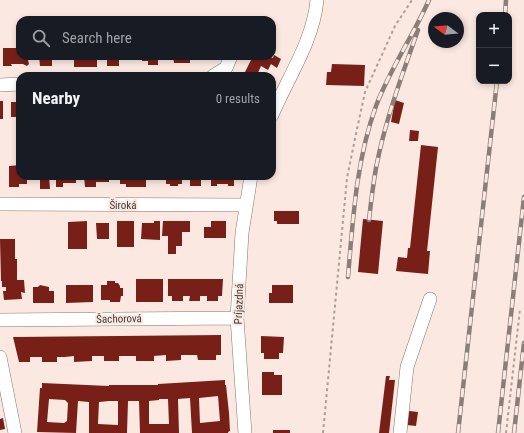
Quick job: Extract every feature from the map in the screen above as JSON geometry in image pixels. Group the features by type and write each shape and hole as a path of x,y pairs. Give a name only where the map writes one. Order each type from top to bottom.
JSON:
{"street":[{"path":"276,106 312,30 316,15 317,0"},
{"path":"220,72 226,68 229,60"},
{"path":"0,85 16,84"},
{"name":"Príjazdná","path":"245,433 237,318 242,233 250,180"},
{"name":"Široká","path":"0,204 246,205"},
{"path":"400,433 407,367 430,299"},
{"name":"Šachorová","path":"0,320 237,318"},
{"path":"0,357 15,433"}],"path":[{"path":"323,433 347,178 357,129 365,92 395,26 412,0"},
{"path":"506,433 520,309"}],"building":[{"path":"3,48 16,48 16,60 28,60 29,64 27,66 23,64 11,64 12,66 3,66"},
{"path":"276,56 281,59 277,68 271,64 268,70 261,66 258,72 245,72 251,60 276,60"},
{"path":"39,60 52,60 52,66 40,66"},
{"path":"74,60 97,60 97,67 74,67"},
{"path":"107,60 119,60 119,66 107,66"},
{"path":"158,60 158,65 148,65 148,61 142,61"},
{"path":"174,60 190,60 190,63 174,63"},
{"path":"332,64 365,65 364,86 326,85 327,72 331,72"},
{"path":"395,100 404,103 399,124 391,122"},
{"path":"0,101 3,101 3,119 0,119"},
{"path":"11,102 16,102 16,117 11,117"},
{"path":"410,130 419,131 418,141 409,141"},
{"path":"421,145 438,147 427,251 430,251 428,274 396,271 398,257 407,258 408,248 410,248"},
{"path":"16,165 16,180 27,180 27,184 19,184 19,187 9,187 9,166"},
{"path":"40,180 49,180 50,189 40,189"},
{"path":"56,180 76,180 76,183 63,183 63,187 56,187"},
{"path":"84,180 109,180 109,182 96,182 96,187 85,187"},
{"path":"120,180 146,180 146,187 126,187 126,184 120,184"},
{"path":"166,180 182,180 182,184 178,184 178,186 170,186 170,184 166,184"},
{"path":"190,180 201,180 201,186 190,186"},
{"path":"211,180 234,180 234,186 228,186 228,184 217,184 217,186 211,186"},
{"path":"274,211 299,211 299,224 277,224 277,221 274,221"},
{"path":"363,219 383,221 378,274 358,272"},
{"path":"87,221 87,249 68,249 68,222"},
{"path":"117,221 134,221 134,247 117,247"},
{"path":"154,221 160,221 160,240 141,239 142,223 154,223"},
{"path":"163,221 190,221 190,232 182,232 182,246 176,246 176,254 168,254 168,236 162,236"},
{"path":"211,221 226,221 226,238 204,238 204,227 211,227"},
{"path":"96,223 109,223 109,239 97,239"},
{"path":"0,239 15,239 17,280 24,280 25,293 21,292 22,299 4,300 3,291 6,291 6,287 2,287 1,281"},
{"path":"136,279 163,279 163,302 136,302"},
{"path":"168,279 223,279 222,296 218,296 218,301 207,301 207,296 200,296 200,301 189,301 190,296 183,296 183,301 172,301 172,296 168,296"},
{"path":"107,281 115,281 115,283 118,283 120,288 123,288 123,296 121,296 120,302 101,300 101,285 107,285"},
{"path":"40,285 49,287 49,291 54,291 54,303 33,303 33,287 38,287"},
{"path":"66,285 93,285 93,302 66,303"},
{"path":"272,285 293,285 293,303 269,303 269,293 272,293"},
{"path":"221,335 221,355 216,355 216,360 198,360 197,355 181,355 181,360 166,361 166,355 154,356 154,361 136,361 136,356 119,356 119,361 104,361 104,356 92,356 92,361 74,362 74,356 57,357 57,362 42,362 42,357 30,357 30,362 19,362 13,337"},
{"path":"261,336 284,337 283,353 279,353 279,359 264,359 264,353 261,353"},
{"path":"262,372 274,372 274,375 282,375 282,395 262,395"},
{"path":"386,376 390,376 389,380 395,380 389,433 379,433"},
{"path":"225,380 230,431 228,433 192,433 190,398 178,399 179,433 140,433 139,401 128,401 127,433 89,433 89,402 78,401 76,433 37,432 40,388 42,388 42,383 109,386","holes":["218,396 220,421 200,423 199,398","49,399 65,400 68,403 67,421 64,423 47,422","168,399 169,424 149,424 149,401","118,401 118,425 98,424 99,402"]},
{"path":"409,411 418,412 416,426 407,425"},
{"path":"3,418 5,429 0,430 0,419"},
{"path":"273,430 290,430 290,433 273,433"}],"railway":[{"path":"348,277 356,190 369,127 376,106 388,79 429,0"},
{"path":"505,12 506,0"},
{"path":"369,220 376,168 384,133 394,98 418,30"},
{"path":"458,433 497,84"},
{"path":"498,433 524,197"},
{"path":"514,433 524,343"}]}
